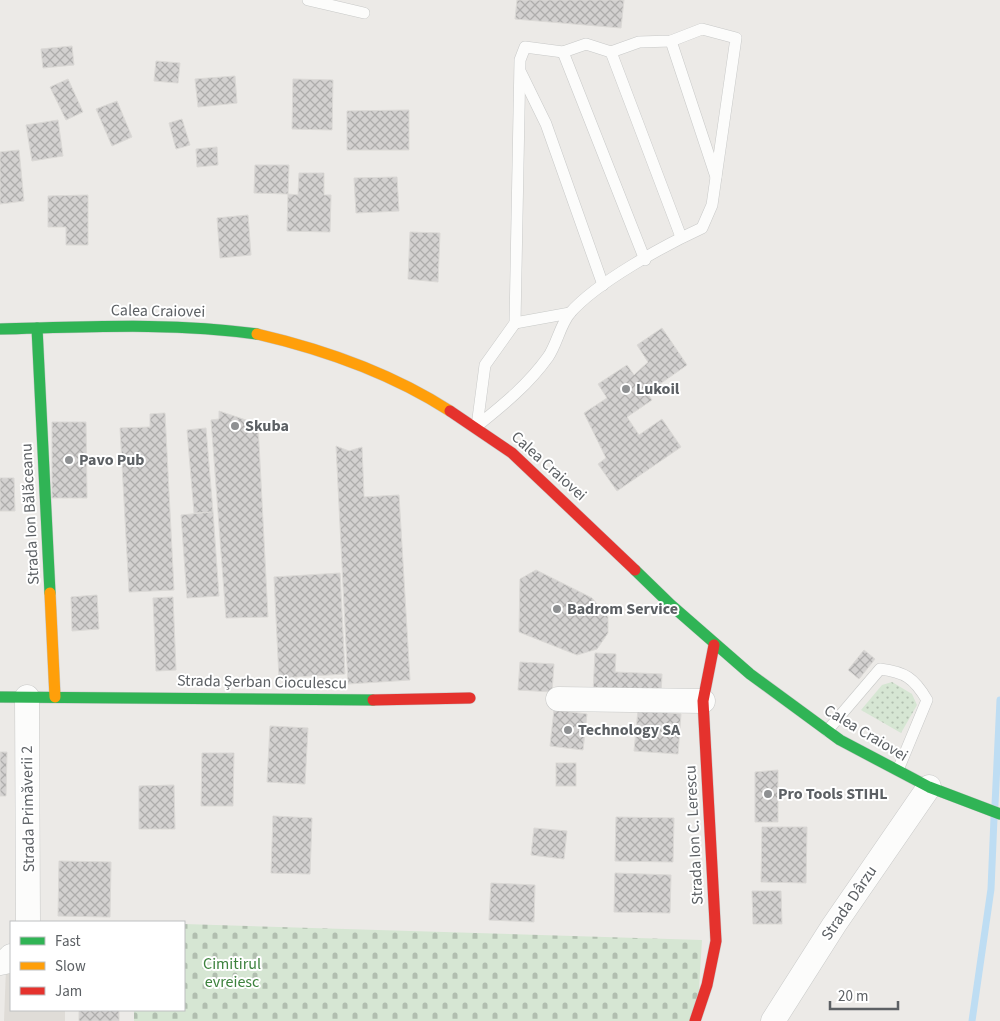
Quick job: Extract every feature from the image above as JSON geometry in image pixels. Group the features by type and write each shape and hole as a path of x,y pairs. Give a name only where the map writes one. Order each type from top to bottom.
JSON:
{"street":[{"name":"Calea Craiovei","path":"0,329 138,326 217,329 274,338 330,352 382,372 422,392 477,426 523,461 714,645 827,731 929,787 1000,814"},
{"name":"Strada Ion Bălăceanu","path":"37,328 55,697"},
{"name":"Strada Ion C. Lerescu","path":"695,1021 708,985 716,941 704,701 714,645"},
{"name":"Strada Șerban Cioculescu","path":"0,697 434,700 470,698"},
{"name":"Strada Primăverii 2","path":"27,697 28,921"},
{"path":"558,699 704,701"},
{"name":"Strada Dârzu","path":"773,1021 834,925 929,787"}],"lane":[{"path":"308,0 364,13"},
{"path":"702,29 736,38 717,180 712,205 702,228 682,237 603,284 570,314 549,356 521,391 477,426 485,365 514,323 520,60 525,47 563,52 586,44 611,52 639,42 671,41 702,29"},
{"path":"671,41 717,180"},
{"path":"563,52 644,260"},
{"path":"611,52 682,237"},
{"path":"520,72 546,124 603,284"},
{"path":"514,323 570,314"},
{"path":"827,731 880,669 897,671 917,683 927,700 898,771"}],"shaded area":[{"path":"6,968 10,968 10,1011 65,1011 65,1021 4,1021"}],"green space":[{"path":"892,682 912,694 917,705 901,733 861,710 882,685"},
{"name":"Cimitirul evreiesc","path":"185,924 702,940 697,1021 134,1021 134,1011 185,1011"}],"building":[{"path":"517,0 624,0 621,28 515,19"},
{"path":"72,46 74,65 43,68 41,49"},
{"path":"156,61 180,63 178,83 154,81"},
{"path":"235,76 237,103 198,107 195,79"},
{"path":"68,79 83,112 66,120 50,87"},
{"path":"293,79 333,80 332,130 292,129"},
{"path":"117,101 132,137 112,146 96,109"},
{"path":"409,110 409,150 347,150 347,111"},
{"path":"182,119 190,145 176,149 169,123"},
{"path":"58,120 63,156 32,161 26,125"},
{"path":"217,147 218,165 197,167 196,149"},
{"path":"19,150 24,201 0,204 0,152"},
{"path":"255,165 289,165 288,194 254,193"},
{"path":"299,173 324,173 324,195 331,195 330,232 287,231 288,194 298,195"},
{"path":"397,177 399,211 356,213 354,178"},
{"path":"88,195 88,245 66,245 66,227 48,227 48,196"},
{"path":"248,215 251,255 220,258 217,218"},
{"path":"410,232 440,233 438,282 408,279"},
{"path":"662,328 687,365 647,393 652,400 627,417 639,435 662,419 681,447 617,491 598,464 606,458 584,413 607,398 598,384 627,365 634,375 648,362 637,345"},
{"path":"219,411 258,424 268,617 226,618 211,420 219,419"},
{"path":"165,413 174,590 129,592 120,428 150,427 150,414"},
{"name":"Pavo Pub","path":"52,422 86,422 87,498 52,498"},
{"path":"206,428 213,512 194,513 187,430"},
{"path":"336,446 349,451 362,447 364,497 399,495 410,680 348,684"},
{"path":"0,478 14,478 15,511 0,511"},
{"path":"213,512 219,596 187,598 181,515"},
{"path":"536,570 592,598 608,617 608,633 597,649 577,655 519,632 520,579"},
{"path":"340,573 345,674 279,678 274,577"},
{"path":"97,595 99,629 72,631 71,597"},
{"path":"173,597 176,670 156,671 153,598"},
{"path":"864,650 875,659 859,679 848,670"},
{"path":"595,653 616,654 615,672 662,674 661,695 593,693"},
{"path":"520,662 554,664 552,692 518,690"},
{"name":"Technology SA","path":"554,710 587,714 583,750 550,746"},
{"path":"638,710 681,714 678,754 634,751"},
{"path":"270,726 308,728 305,784 267,782"},
{"path":"0,752 7,752 6,796 0,796"},
{"path":"202,753 234,753 233,806 201,806"},
{"path":"556,763 576,763 576,786 556,786"},
{"path":"778,770 778,822 755,822 755,772"},
{"path":"174,785 175,829 139,829 139,786"},
{"path":"273,816 312,818 310,874 271,873"},
{"path":"616,817 674,818 673,862 615,861"},
{"path":"762,827 807,827 806,883 761,882"},
{"path":"534,828 567,831 564,859 531,855"},
{"path":"59,861 111,862 110,917 58,916"},
{"path":"615,873 671,875 670,913 614,912"},
{"path":"491,883 535,885 534,922 489,920"},
{"path":"752,891 781,891 782,924 753,924"},
{"path":"79,1011 119,1011 119,1021 79,1021"}],"waterway":[{"path":"995,805 1000,700"},
{"path":"972,1021 991,889 994,818"}],"traffic: fast":[{"path":"0,329 161,327 225,330 257,334"},
{"path":"37,328 50,593"},
{"path":"635,570 671,605 750,674 840,740 929,787 1000,814"},
{"path":"0,697 373,700"}],"traffic: slow":[{"path":"257,334 308,347 357,364 405,385 450,411"},
{"path":"50,593 55,697"}],"traffic: jam":[{"path":"450,411 512,453 635,570"},
{"path":"695,1021 707,985 716,941 703,701 714,645"},
{"path":"373,700 470,698"}],"place":[{"name":"Lukoil","path":"626,389"},
{"name":"Skuba","path":"235,426"},
{"name":"Pavo Pub","path":"69,460"},
{"name":"Badrom Service","path":"557,609"},
{"name":"Technology SA","path":"568,730"},
{"name":"Pro Tools STIHL","path":"768,794"}]}
